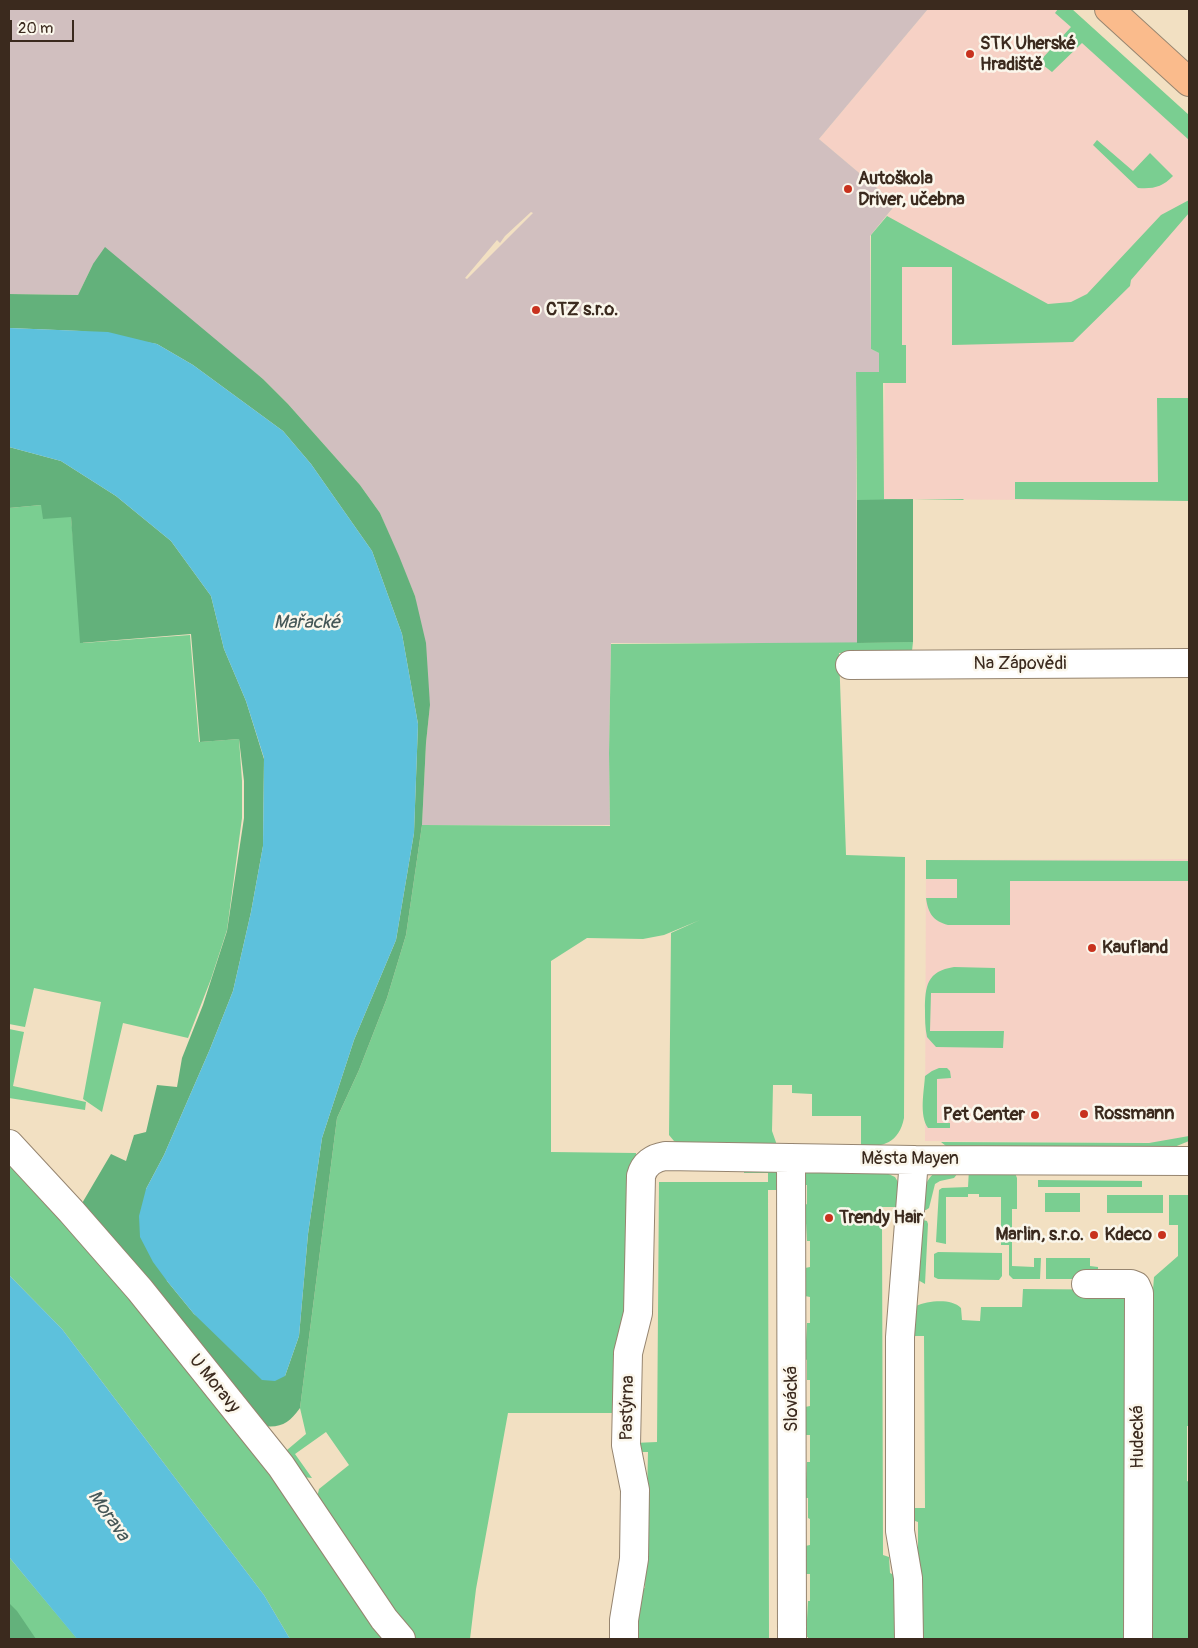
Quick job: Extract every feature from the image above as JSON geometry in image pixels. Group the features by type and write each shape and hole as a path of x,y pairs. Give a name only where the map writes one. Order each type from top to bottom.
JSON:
{"main road":[{"path":"1109,9 1189,82"}],"street":[{"name":"Na Zápovědi","path":"850,665 1189,663"},
{"name":"U Moravy","path":"9,1144 140,1290 280,1466 384,1619 401,1639"},
{"name":"Města Mayen","path":"641,1176 643,1168 647,1164 658,1157 664,1156 914,1160 1189,1160"},
{"name":"Slovácká","path":"791,1158 792,1639"},
{"path":"909,1639 908,1578 900,1531 900,1337 914,1160"},
{"name":"Pastýrna","path":"624,1639 624,1620 634,1559 635,1490 629,1460 627,1435 628,1353 638,1313 641,1176"},
{"name":"Hudecká","path":"1086,1284 1134,1284 1138,1288 1139,1293 1138,1639"}],"shaded area":[{"path":"9,9 928,9 819,139 896,204 870,236 871,349 879,353 879,372 856,373 857,643 611,643 610,825 422,825 430,705 415,596 380,513 360,485 288,404 263,379 207,334 93,264 78,295 9,294","holes":["531,212 533,213 467,279 465,278 497,240 500,243"]},
{"path":"928,9 1069,9 1189,119 1189,501 883,499 887,216 896,204 819,139"},
{"path":"1189,859 1189,1143 925,1141 926,860"}],"green space":[{"path":"1058,9 1072,9 1189,115 1189,140 1082,43 1052,72 1039,62 1071,27 1055,13"},
{"path":"1097,140 1133,171 1150,153 1173,176 1165,183 1157,186 1138,188 1093,145"},
{"path":"1189,200 1189,213 1131,280 1130,286 1073,342 952,345 952,267 902,267 902,345 906,345 906,383 883,383 884,499 913,499 857,502 856,372 879,372 879,353 871,349 871,235 887,216 1048,304 1071,302 1087,294 1161,215"},
{"path":"105,247 263,379 288,404 360,485 380,513 399,556 415,596 426,643 430,705 422,825 406,935 387,998 359,1070 337,1118 300,1408 288,1421 275,1426 263,1426 81,1205 111,1154 126,1161 134,1135 146,1132 157,1085 177,1087 182,1058 203,1005 227,931 244,818 244,781 239,739 200,742 191,634 80,643 71,517 43,519 41,505 9,508 9,447 61,461 116,496 171,541 211,596 224,649 246,701 264,759 263,846 251,912 233,991 164,1155 146,1189 167,1281 194,1314 285,1376 299,1336 308,1234 322,1138 354,1040 396,940 414,833 418,724 402,634 372,551 311,464 283,431 193,365 157,344 81,331 9,328 9,294 78,295 93,264"},
{"path":"1157,398 1189,398 1189,501 1015,499 1015,482 1158,482"},
{"path":"913,499 964,499 963,500"},
{"path":"913,499 913,642 857,643 857,500"},
{"path":"41,505 71,517 83,643 190,635 199,742 239,739 242,818 227,930 211,979 188,1038 123,1023 102,1112 83,1099 101,1002 34,988 25,1027 9,1024 9,508"},
{"path":"913,642 912,651 839,653 846,855 905,857 904,1118 902,1126 889,1142 876,1146 861,1147 861,1116 812,1116 812,1094 792,1093 792,1085 773,1085 772,1131 778,1148 685,1147 674,1141 669,1135 671,933 700,920 664,935 643,939 587,938 551,961 551,1152 636,1153 633,1311 622,1413 508,1413 476,1589 470,1639 413,1639 316,1502 319,1489 349,1465 326,1432 295,1454 312,1478 302,1477 286,1453 306,1434 300,1408 337,1118 359,1070 387,998 406,935 422,825 610,826 611,644"},
{"path":"926,860 1189,861 1189,881 1010,881 1010,925 948,925 932,916 926,898 957,898 957,879 926,879"},
{"path":"954,967 995,968 995,993 931,993 930,1031 1004,1031 1003,1048 936,1047 927,1037 925,1010 929,981 938,972"},
{"path":"9,1029 24,1032 13,1086 86,1102 85,1110 9,1098"},
{"path":"939,1068 947,1068 950,1071 951,1078 937,1079 937,1123 950,1123 950,1128 928,1128 925,1123 923,1110 925,1076"},
{"path":"1189,1136 1189,1141 1167,1150 951,1150 941,1142 1149,1143"},
{"path":"9,1154 143,1301 391,1639 290,1639 264,1595 62,1329 9,1275"},
{"path":"744,1169 781,1172 784,1190 768,1190 769,1639 638,1639 638,1589 645,1588 648,1452 634,1452 634,1443 657,1442 659,1182 768,1182 768,1173 744,1173"},
{"path":"969,1169 1015,1173 1017,1178 1017,1209 1012,1209 1012,1266 1034,1267 1034,1258 1041,1258 1040,1279 1013,1279 1009,1275 1009,1245 1001,1245 1001,1197 979,1197 979,1194 968,1194 968,1197 946,1197 946,1244 936,1242 939,1190 942,1188 968,1187"},
{"path":"938,1170 958,1173 954,1178 935,1184 929,1208 919,1210 926,1183"},
{"path":"803,1171 882,1171 895,1177 901,1187 902,1207 882,1207 883,1555 889,1557 890,1573 894,1575 896,1632 894,1639 808,1639 806,1637 808,1601 810,1601 810,1574 805,1574 805,1546 810,1545 810,1519 808,1518 808,1498 805,1498 807,1462 810,1462 810,1435 805,1435 805,1407 810,1406 810,1380 807,1380 807,1360 805,1359 807,1323 810,1323 810,1297 805,1296 805,1268 810,1267 810,1241 807,1241 805,1205 807,1204 807,1185 803,1185"},
{"path":"1038,1180 1142,1181 1142,1187 1038,1187"},
{"path":"1045,1193 1080,1193 1080,1212 1045,1212"},
{"path":"1107,1195 1163,1195 1163,1213 1107,1213"},
{"path":"1169,1195 1189,1195 1189,1426 1187,1426 1187,1481 1189,1482 1189,1639 924,1639 918,1601 918,1522 912,1520 909,1508 925,1508 924,1336 908,1336 916,1306 933,1302 951,1303 961,1308 962,1320 980,1321 981,1307 1022,1307 1023,1289 1153,1290 1154,1277 1178,1256 1178,1225 1169,1225"},
{"path":"919,1219 927,1221 928,1224 925,1284 918,1280"},
{"path":"938,1252 1002,1253 1002,1276 999,1280 938,1279 934,1277 934,1254"},
{"path":"1046,1258 1090,1258 1090,1266 1098,1267 1098,1279 1046,1279"},
{"path":"9,1557 75,1636 77,1639 9,1639"},
{"path":"9,1603 17,1611 36,1639 9,1639"}],"water":[{"name":"Mařacké","path":"9,328 108,332 157,344 193,365 283,431 311,464 372,551 402,634 418,724 414,833 396,940 354,1040 322,1138 308,1234 299,1336 285,1376 275,1381 262,1380 194,1314 153,1262 140,1237 139,1216 146,1189 164,1155 233,991 251,912 263,846 264,758 246,701 224,649 211,596 171,541 116,496 61,461 9,447"},
{"name":"Morava","path":"9,1275 62,1329 264,1595 290,1639 77,1639 9,1557"}],"place":[{"name":"STK Uherské Hradiště","path":"970,54"},
{"name":"Autoškola Driver, učebna","path":"848,189"},
{"name":"CTZ s.r.o.","path":"536,310"},
{"name":"Kaufland","path":"1092,948"},
{"name":"Rossmann","path":"1084,1114"},
{"name":"Pet Center","path":"1035,1115"},
{"name":"Trendy Hair","path":"829,1218"},
{"name":"Marlin, s.r.o.","path":"1094,1235"},
{"name":"Kdeco","path":"1162,1235"}]}
